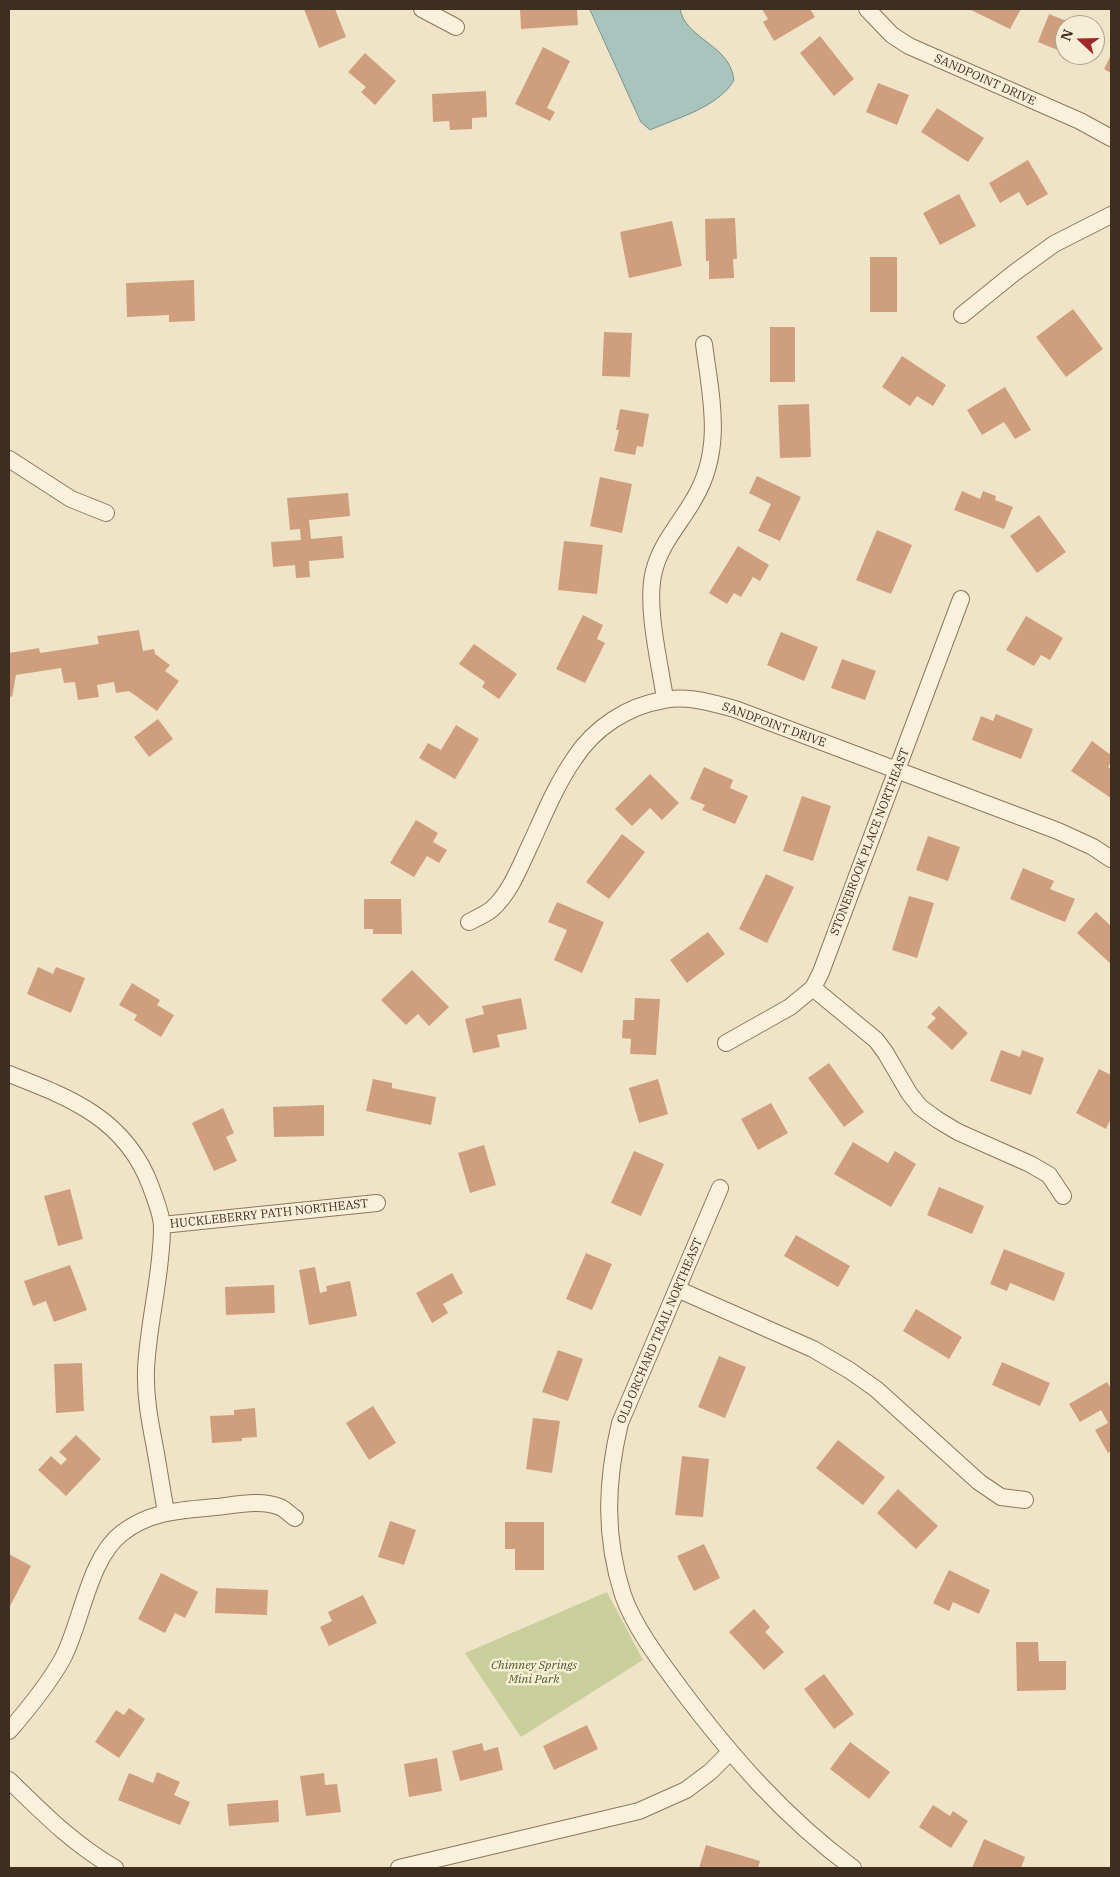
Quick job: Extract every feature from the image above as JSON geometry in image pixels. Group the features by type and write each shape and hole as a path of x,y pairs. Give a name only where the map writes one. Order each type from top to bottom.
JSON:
{"street":[{"path":"422,9 456,27"},
{"name":"SANDPOINT DRIVE","path":"867,9 892,35 909,46 1080,121 1111,138"},
{"path":"962,315 1054,244 1111,215"},
{"path":"665,699 652,613 653,573 664,544 702,485 711,455 714,433 704,344"},
{"path":"9,459 70,499 106,513"},
{"name":"STONEBROOK PLACE NORTHEAST","path":"726,1043 790,1007 814,988 822,972 961,599"},
{"name":"SANDPOINT DRIVE","path":"469,922 492,910 508,891 562,779 574,758 589,739 622,714 640,706 665,699 696,700 735,709 1072,837 1093,847 1111,859"},
{"path":"814,988 876,1040 885,1052 908,1093 920,1107 958,1132 1030,1164 1048,1175 1063,1196"},
{"path":"9,1074 77,1103 102,1119 122,1137 136,1156 147,1175 156,1200 162,1225 158,1281 147,1350 146,1401 166,1512"},
{"name":"OLD ORCHARD TRAIL NORTHEAST","path":"720,1188 620,1423 612,1457 608,1487 608,1517 614,1557 624,1596 641,1632 670,1674 730,1752 793,1819 827,1849 853,1868"},
{"name":"HUCKLEBERRY PATH NORTHEAST","path":"162,1225 377,1203"},
{"path":"677,1289 813,1349 848,1370 876,1389 979,1482 1001,1497 1025,1500"},
{"path":"9,1731 32,1706 63,1657 97,1566 106,1549 122,1533 141,1521 166,1512 259,1503 280,1507 295,1518"},
{"path":"399,1868 638,1811 686,1790 710,1772 730,1752"},
{"path":"9,1780 70,1838 96,1858 114,1868"}],"green space":[{"name":"Chimney Springs Mini Park","path":"607,1592 643,1660 521,1737 465,1653"}],"water":[{"path":"590,9 680,9 683,18 689,26 726,60 732,70 734,80 718,98 708,105 650,130 641,122"}],"building":[{"path":"304,9 335,9 346,37 319,48"},
{"path":"520,9 577,9 578,25 521,29"},
{"path":"762,9 810,9 815,17 774,41 763,22 768,19"},
{"path":"969,9 1021,9 1010,29"},
{"path":"1049,14 1055,16 1055,49 1038,42"},
{"path":"820,36 854,79 834,96 800,53"},
{"path":"543,47 570,61 547,108 555,112 550,121 515,104"},
{"path":"365,53 396,81 375,105 361,92 366,87 348,72"},
{"path":"1111,55 1111,73 1104,69"},
{"path":"878,83 909,95 897,125 866,112"},
{"path":"486,91 487,117 472,118 472,129 450,130 449,121 433,122 432,94"},
{"path":"937,108 984,138 968,162 921,132"},
{"path":"1028,160 1048,194 1027,206 1019,192 1000,203 989,183"},
{"path":"959,194 976,226 940,245 923,213"},
{"path":"735,218 737,259 733,259 734,278 709,279 709,261 706,261 705,219"},
{"path":"672,221 682,266 629,278 620,232"},
{"path":"870,257 897,257 897,312 870,312"},
{"path":"194,280 195,321 169,322 169,315 127,317 126,283"},
{"path":"1073,309 1103,349 1066,377 1036,337"},
{"path":"770,327 795,327 795,382 770,382"},
{"path":"604,332 632,333 630,377 602,376"},
{"path":"902,356 946,385 933,406 917,396 910,406 882,387"},
{"path":"1005,387 1031,430 1015,439 1004,422 982,435 967,410"},
{"path":"809,404 811,457 780,458 778,405"},
{"path":"620,409 649,414 643,447 637,446 635,455 614,451 619,430 616,430"},
{"path":"757,476 801,497 780,541 758,531 771,504 749,493"},
{"path":"600,477 632,484 622,533 590,526"},
{"path":"962,491 980,499 983,491 996,496 995,500 1013,507 1004,529 954,510"},
{"path":"348,493 350,516 309,520 311,539 342,536 344,558 309,561 310,577 296,578 295,565 273,567 271,542 301,540 300,529 290,530 287,498"},
{"path":"1039,515 1066,552 1037,573 1010,536"},
{"path":"877,530 912,545 891,594 856,580"},
{"path":"564,541 603,545 597,594 558,590"},
{"path":"738,546 769,565 760,581 753,577 741,597 734,593 727,604 709,593"},
{"path":"583,615 603,625 597,639 605,643 585,683 556,669"},
{"path":"1026,616 1063,638 1050,660 1041,655 1034,666 1006,650"},
{"path":"139,630 143,651 154,649 155,654 170,665 165,671 179,681 157,711 129,691 116,693 114,682 97,685 99,697 78,700 75,682 64,683 61,668 16,675 12,697 9,696 9,653 39,648 40,653 99,644 97,636"},
{"path":"781,632 818,647 804,681 767,665"},
{"path":"474,644 517,674 499,699 482,687 485,682 459,664"},
{"path":"842,659 876,671 865,700 831,688"},
{"path":"996,714 1033,729 1021,759 972,740 981,716 993,721"},
{"path":"158,719 173,739 149,757 134,737"},
{"path":"456,725 479,739 455,779 419,758 428,743 441,750"},
{"path":"1092,741 1111,755 1111,762 1108,767 1111,769 1111,798 1071,771"},
{"path":"704,767 733,780 730,788 748,796 735,824 702,810 705,805 690,799"},
{"path":"650,774 679,803 662,820 650,808 632,826 615,809"},
{"path":"802,796 831,806 813,861 783,851"},
{"path":"416,820 438,833 433,842 447,850 439,863 427,856 414,877 390,863"},
{"path":"622,834 645,852 609,899 586,882"},
{"path":"928,836 960,847 948,881 916,870"},
{"path":"1023,868 1054,881 1050,889 1075,899 1065,922 1010,899"},
{"path":"766,874 794,887 767,943 739,929"},
{"path":"909,896 934,903 917,958 892,950"},
{"path":"364,899 401,899 402,934 373,934 373,929 364,929"},
{"path":"557,902 604,922 582,973 554,960 567,930 548,922"},
{"path":"1096,912 1111,926 1111,964 1077,933"},
{"path":"708,932 725,954 687,983 670,960"},
{"path":"38,967 53,974 56,967 85,978 71,1013 27,994"},
{"path":"412,970 449,1007 429,1026 418,1014 406,1025 381,1000"},
{"path":"132,983 160,1000 157,1005 174,1015 161,1037 134,1020 137,1015 119,1005"},
{"path":"521,998 527,1029 497,1035 500,1047 473,1053 465,1019 484,1014 482,1006"},
{"path":"635,998 660,999 656,1055 630,1054 631,1039 622,1038 623,1020 634,1020"},
{"path":"939,1006 968,1033 952,1050 927,1027 936,1018 931,1014"},
{"path":"1001,1050 1020,1057 1022,1050 1044,1058 1031,1095 990,1081"},
{"path":"829,1063 864,1112 844,1127 808,1078"},
{"path":"1099,1069 1111,1075 1111,1118 1106,1129 1076,1113"},
{"path":"373,1079 392,1083 392,1088 436,1097 431,1125 366,1111"},
{"path":"658,1079 668,1114 639,1123 629,1088"},
{"path":"771,1103 788,1133 758,1150 741,1119"},
{"path":"324,1105 324,1136 274,1137 273,1107"},
{"path":"223,1108 234,1133 226,1137 237,1161 214,1171 192,1123"},
{"path":"853,1142 888,1163 895,1151 916,1164 891,1207 834,1174"},
{"path":"484,1145 496,1185 470,1193 458,1153"},
{"path":"634,1151 664,1164 641,1216 611,1203"},
{"path":"939,1187 984,1206 972,1234 927,1215"},
{"path":"70,1189 83,1239 58,1246 44,1196"},
{"path":"796,1235 850,1266 838,1287 784,1256"},
{"path":"1004,1249 1065,1273 1054,1301 1010,1283 1007,1291 990,1284"},
{"path":"586,1253 612,1264 592,1310 566,1299"},
{"path":"70,1265 87,1310 54,1322 46,1301 33,1306 24,1281"},
{"path":"315,1267 320,1293 327,1291 326,1286 350,1281 357,1316 309,1325 299,1270"},
{"path":"452,1273 463,1293 443,1304 448,1313 432,1323 416,1293"},
{"path":"274,1285 275,1313 226,1315 225,1287"},
{"path":"916,1309 962,1337 949,1359 903,1331"},
{"path":"558,1350 583,1359 568,1401 542,1392"},
{"path":"719,1356 746,1367 725,1418 698,1407"},
{"path":"1002,1362 1050,1383 1040,1406 992,1385"},
{"path":"82,1363 84,1411 56,1413 54,1364"},
{"path":"1107,1382 1111,1389 1111,1451 1108,1453 1095,1430 1108,1423 1101,1410 1080,1422 1069,1404"},
{"path":"373,1406 396,1443 369,1460 346,1423"},
{"path":"255,1408 257,1437 242,1438 242,1441 212,1443 210,1416 234,1415 234,1410"},
{"path":"533,1418 560,1421 552,1473 526,1469"},
{"path":"76,1435 101,1459 66,1496 38,1470 51,1456 61,1465 67,1459 59,1452"},
{"path":"838,1440 885,1477 863,1505 816,1468"},
{"path":"682,1456 709,1459 703,1517 675,1515"},
{"path":"898,1489 938,1526 916,1549 877,1513"},
{"path":"390,1521 416,1530 404,1565 378,1557"},
{"path":"505,1522 544,1522 544,1570 515,1570 515,1549 505,1549"},
{"path":"704,1544 720,1578 694,1591 677,1556"},
{"path":"9,1554 31,1566 9,1608"},
{"path":"949,1570 990,1590 979,1614 953,1602 949,1611 933,1603"},
{"path":"161,1573 198,1592 185,1618 175,1613 165,1633 138,1619"},
{"path":"216,1588 268,1590 267,1615 215,1613"},
{"path":"363,1595 377,1623 329,1646 320,1627 332,1621 328,1612"},
{"path":"754,1609 770,1627 765,1632 784,1652 764,1670 729,1632"},
{"path":"1016,1642 1038,1642 1039,1661 1066,1661 1066,1690 1017,1691"},
{"path":"824,1674 854,1714 834,1729 804,1689"},
{"path":"129,1708 145,1719 119,1758 95,1742 116,1710 124,1715"},
{"path":"587,1725 598,1749 554,1770 543,1746"},
{"path":"850,1742 890,1772 869,1799 830,1769"},
{"path":"482,1743 484,1751 498,1747 503,1770 460,1781 452,1751"},
{"path":"437,1758 442,1791 409,1797 404,1764"},
{"path":"157,1772 180,1782 174,1795 190,1802 180,1825 118,1800 129,1773 153,1783"},
{"path":"324,1773 325,1785 337,1784 341,1812 306,1816 300,1776"},
{"path":"278,1800 279,1822 229,1826 227,1804"},
{"path":"933,1805 950,1816 953,1811 968,1821 951,1848 919,1827"},
{"path":"984,1839 1025,1857 1021,1868 972,1868"},
{"path":"706,1845 760,1861 758,1868 699,1868"}]}
